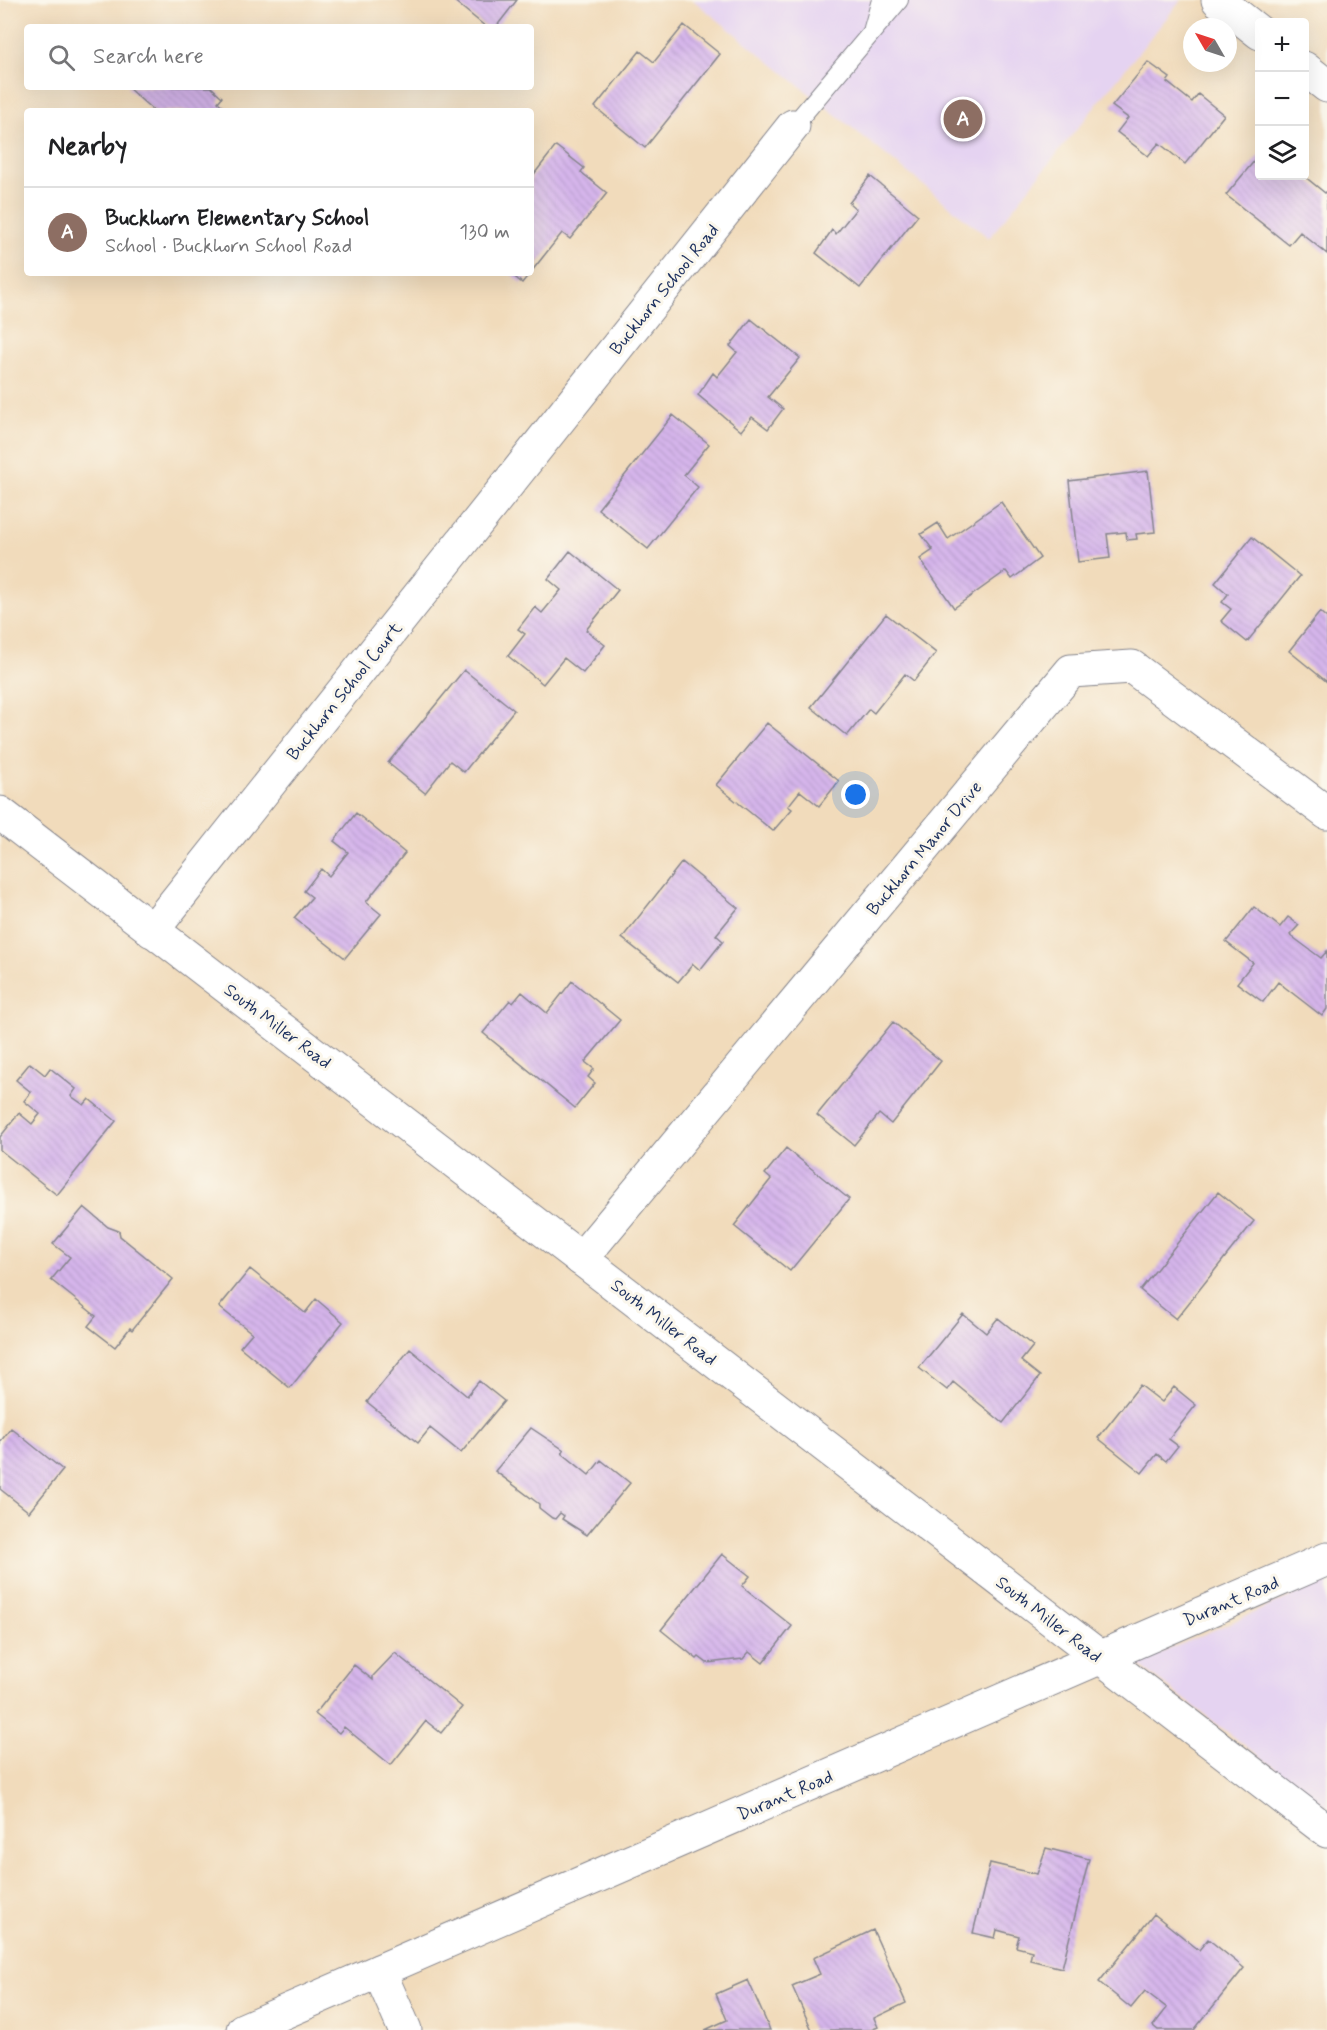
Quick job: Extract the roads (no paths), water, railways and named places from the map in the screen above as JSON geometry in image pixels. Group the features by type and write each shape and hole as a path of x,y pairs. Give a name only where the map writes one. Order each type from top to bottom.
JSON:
{"street":[{"path":"1218,0 1255,29"},
{"path":"1309,72 1327,86"},
{"name":"Buckhorn School Road","path":"535,451 793,126"},
{"name":"Buckhorn School Court","path":"152,931 535,451"},
{"name":"Buckhorn Manor Drive","path":"581,1259 1071,671 1132,667 1327,813"},
{"name":"South Miller Road","path":"0,813 1327,1831"},
{"name":"Durant Road","path":"243,2030 1327,1559"},
{"path":"379,1971 405,2030"}],"lane":[{"path":"872,33 881,0"},
{"path":"793,126 899,0"}],"place":[{"name":"Buckhorn Elementary School","path":"963,119"}]}
